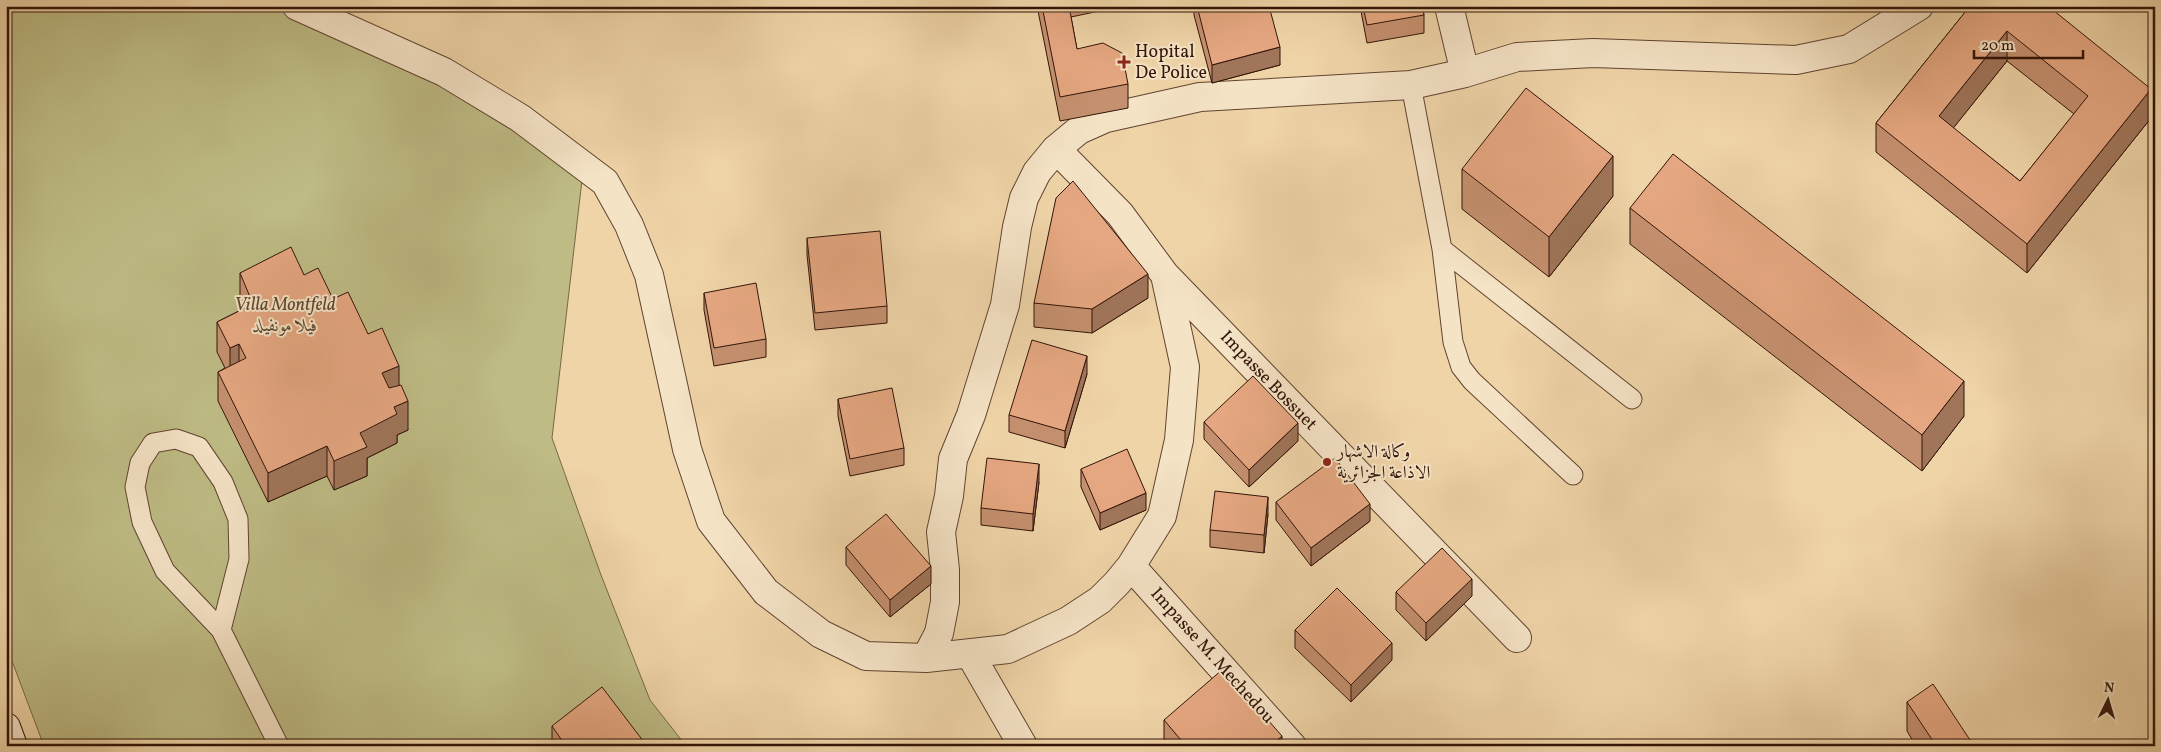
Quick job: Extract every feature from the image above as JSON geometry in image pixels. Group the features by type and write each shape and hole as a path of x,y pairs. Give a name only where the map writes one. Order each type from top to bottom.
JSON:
{"street":[{"path":"297,6 444,72 520,118 605,182 629,225 649,275 687,449 711,520 766,592 821,634 866,656 926,658 1008,648 1068,621 1100,600 1131,566 1162,516 1179,440 1185,367 1165,275"},
{"path":"1449,6 1465,73"},
{"path":"926,658 939,633 945,602 945,570 941,532 949,496 953,459 971,415 1005,306 1017,227 1024,198 1037,172 1056,149 1079,130 1106,118 1200,97 1411,85 1465,73 1517,57 1593,53 1796,60 1849,48 1919,6"},
{"name":"Impasse Bossuet","path":"1056,149 1120,214 1165,275 1517,638"},
{"name":"Impasse M. Mechedou","path":"1131,566 1292,746"},
{"path":"970,654 1023,746"},
{"path":"6,728 14,746"}],"lane":[{"path":"1411,85 1442,249 1453,342 1461,366 1472,381 1573,475"},
{"path":"1442,249 1632,398"},
{"path":"221,630 239,559 238,519 223,482 199,447 176,439 153,443 140,463 135,487 142,522 165,570 221,630 279,746"}],"green space":[{"name":"Villa Montfeld فيلا مونفيلد","path":"6,6 274,6 426,71 501,116 582,180 552,438 601,575 650,700 686,746 44,746 6,645"}],"building":[{"path":"1042,6 1069,6 1077,49 1103,43 1122,53 1128,84 1060,97"},
{"path":"1197,6 1269,6 1280,47 1212,65"},
{"path":"1363,6 1422,6 1424,15 1367,25"},
{"path":"1970,6 2048,6 2151,89 2027,244 1876,123","holes":["2007,31 2088,96 2020,181 1939,116"]},
{"path":"1526,88 1613,156 1549,237 1462,169"},
{"path":"1673,154 1964,381 1922,435 1630,208"},
{"path":"1073,181 1148,274 1092,309 1034,303 1056,198"},
{"path":"880,231 887,306 815,313 807,238"},
{"path":"291,247 304,275 318,268 333,299 348,292 368,334 382,328 399,366 382,373 389,388 401,385 408,401 394,407 397,414 360,433 367,447 334,461 327,446 268,473 218,372 246,358 239,344 230,348 217,322 253,304 240,273"},
{"path":"756,283 766,339 714,348 704,293"},
{"path":"1032,340 1087,356 1065,431 1009,415"},
{"path":"1253,376 1298,423 1249,470 1204,422"},
{"path":"892,388 904,448 850,459 838,399"},
{"path":"1127,449 1146,493 1100,513 1081,469"},
{"path":"987,458 1039,464 1033,514 981,508"},
{"path":"1335,458 1370,504 1311,548 1276,502"},
{"path":"1215,491 1268,497 1264,535 1210,530"},
{"path":"886,514 931,566 890,600 846,547"},
{"path":"1442,548 1472,579 1426,623 1396,592"},
{"path":"1337,588 1392,643 1351,685 1295,630"},
{"path":"1223,669 1282,736 1271,746 1186,746 1164,720"},
{"path":"1933,684 1974,746 1926,746 1933,741 1907,702"},
{"path":"602,687 647,746 557,746 563,742 552,726"}],"place":[{"name":"Hopital De Police","path":"1124,62"},
{"name":"وكالة الاشهار الاذاعة الجزائرية","path":"1327,462"}]}
